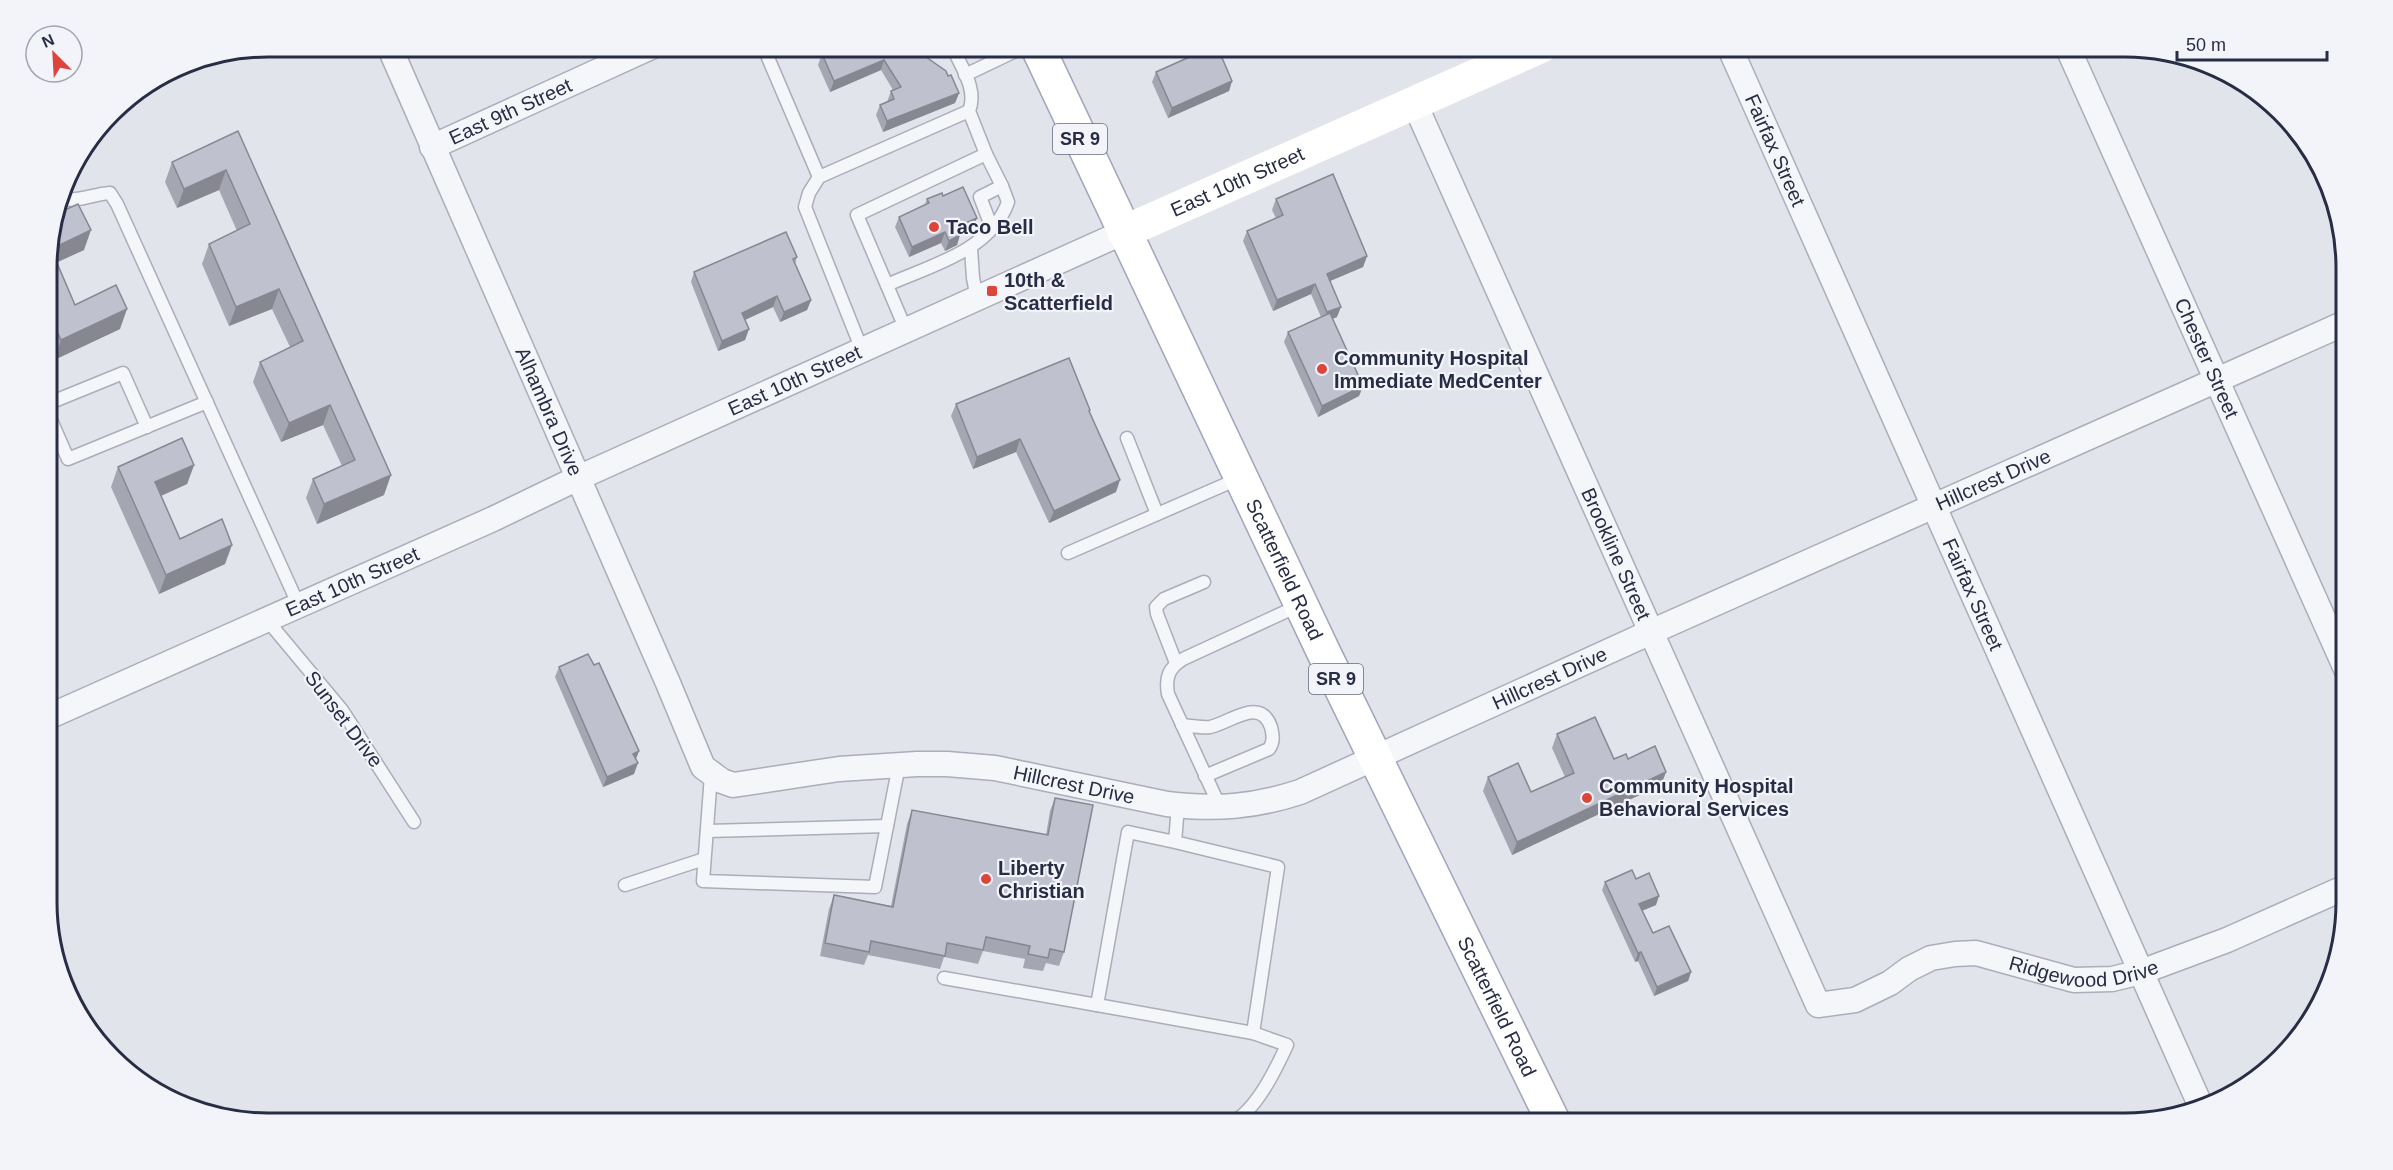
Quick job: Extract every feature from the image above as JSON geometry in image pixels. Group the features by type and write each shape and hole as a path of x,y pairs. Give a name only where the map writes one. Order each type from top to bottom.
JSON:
{"main road":[{"name":"Scatterfield Road","path":"1042,57 1301,605 1549,1113"},
{"name":"East 10th Street","path":"1124,232 1517,57"}],"street":[{"name":"Alhambra Drive","path":"394,57 664,672 703,767 711,775"},
{"name":"East 9th Street","path":"432,147 629,57"},
{"name":"Fairfax Street","path":"1735,57 2198,1100"},
{"name":"Chester Street","path":"2072,57 2336,647"},
{"name":"Brookline Street","path":"1414,102 1818,1005"},
{"name":"East 10th Street","path":"57,713 493,519 578,478 1124,232"},
{"name":"Hillcrest Drive","path":"711,775 722,782 745,785 839,769 947,764 995,768 1178,806 1220,807 1269,802 1300,792 1651,632 2336,327"},
{"name":"Ridgewood Drive","path":"1818,1005 1855,1000 1877,991 1909,969 1931,958 1955,954 1976,953 2074,980 2112,979 2140,972 2227,940 2336,891"}],"lane":[{"path":"768,57 819,177"},
{"path":"862,350 805,207 809,193 819,177 969,111 974,99 957,57"},
{"path":"965,75 1003,57"},
{"path":"887,285 971,248 1003,216 1008,202 969,111"},
{"path":"906,330 856,215 986,154"},
{"path":"993,228 980,196 1002,186"},
{"path":"68,200 74,201 97,194 110,193 117,204 299,606"},
{"path":"971,248 971,266 977,298"},
{"path":"57,400 123,373 147,427"},
{"path":"57,434 68,459 207,402"},
{"path":"1126,438 1157,514"},
{"path":"1068,552 1241,478"},
{"path":"1176,663 1156,608 1164,599 1204,582"},
{"path":"1220,807 1168,694 1167,675 1176,663 1301,605"},
{"name":"Sunset Drive","path":"267,620 342,710 414,822"},
{"path":"1182,725 1210,727 1250,711 1258,712 1269,722 1273,738 1269,749 1205,776"},
{"path":"711,775 703,881 875,887 899,765"},
{"path":"1175,842 1178,806"},
{"path":"706,831 887,826"},
{"path":"1097,1005 1128,832 1278,867 1253,1033"},
{"path":"626,885 704,859"},
{"path":"945,978 1253,1033 1287,1045 1272,1079 1244,1113"}],"building":[{"path":"823,57 926,57 946,71 948,76 951,75 959,93 887,121 880,105 894,99 891,91 901,87 884,60 834,81"},
{"path":"1189,57 1222,57 1232,81 1172,108 1156,72"},
{"path":"238,131 391,475 324,504 313,479 355,460 330,405 289,423 260,362 303,341 279,289 236,307 209,244 250,224 226,170 184,189 172,162"},
{"path":"1333,174 1367,256 1327,274 1341,307 1327,312 1315,284 1277,300 1247,231 1283,215 1276,199"},
{"name":"Taco Bell","path":"963,187 977,218 957,227 960,235 949,241 945,232 912,247 899,217 929,203 927,199 942,193 943,196"},
{"path":"78,204 91,230 58,246 61,227 65,210"},
{"path":"786,232 797,257 793,259 811,300 784,312 777,296 742,313 749,329 722,341 694,272"},
{"path":"57,263 75,305 116,285 127,309 61,340 57,331"},
{"name":"Community Hospital Immediate MedCenter","path":"1330,313 1363,386 1322,406 1288,332"},
{"path":"1069,358 1089,411 1120,480 1054,511 1020,439 977,457 956,404"},
{"path":"182,438 194,465 155,482 180,539 222,519 232,545 166,575 118,467"},
{"path":"588,654 594,665 599,663 639,751 633,754 638,763 607,777 559,667"},
{"name":"Community Hospital Behavioral Services","path":"1595,717 1614,759 1626,754 1628,759 1655,746 1666,772 1517,842 1488,777 1518,763 1531,792 1574,773 1557,734"},
{"name":"Liberty Christian","path":"1055,798 1093,805 1064,952 1050,949 1048,958 1028,954 1030,946 986,937 983,950 947,943 945,956 871,941 869,952 825,943 834,895 893,907 912,810 1048,835"},
{"path":"1632,870 1636,879 1649,873 1659,896 1639,904 1653,933 1669,926 1691,972 1657,987 1641,952 1638,953 1605,882"}],"place":[{"name":"Taco Bell","path":"934,227"},
{"name":"10th & Scatterfield","path":"992,291"},
{"name":"Community Hospital Immediate MedCenter","path":"1322,369"},
{"name":"Community Hospital Behavioral Services","path":"1587,798"},
{"name":"Liberty Christian","path":"986,879"}]}
